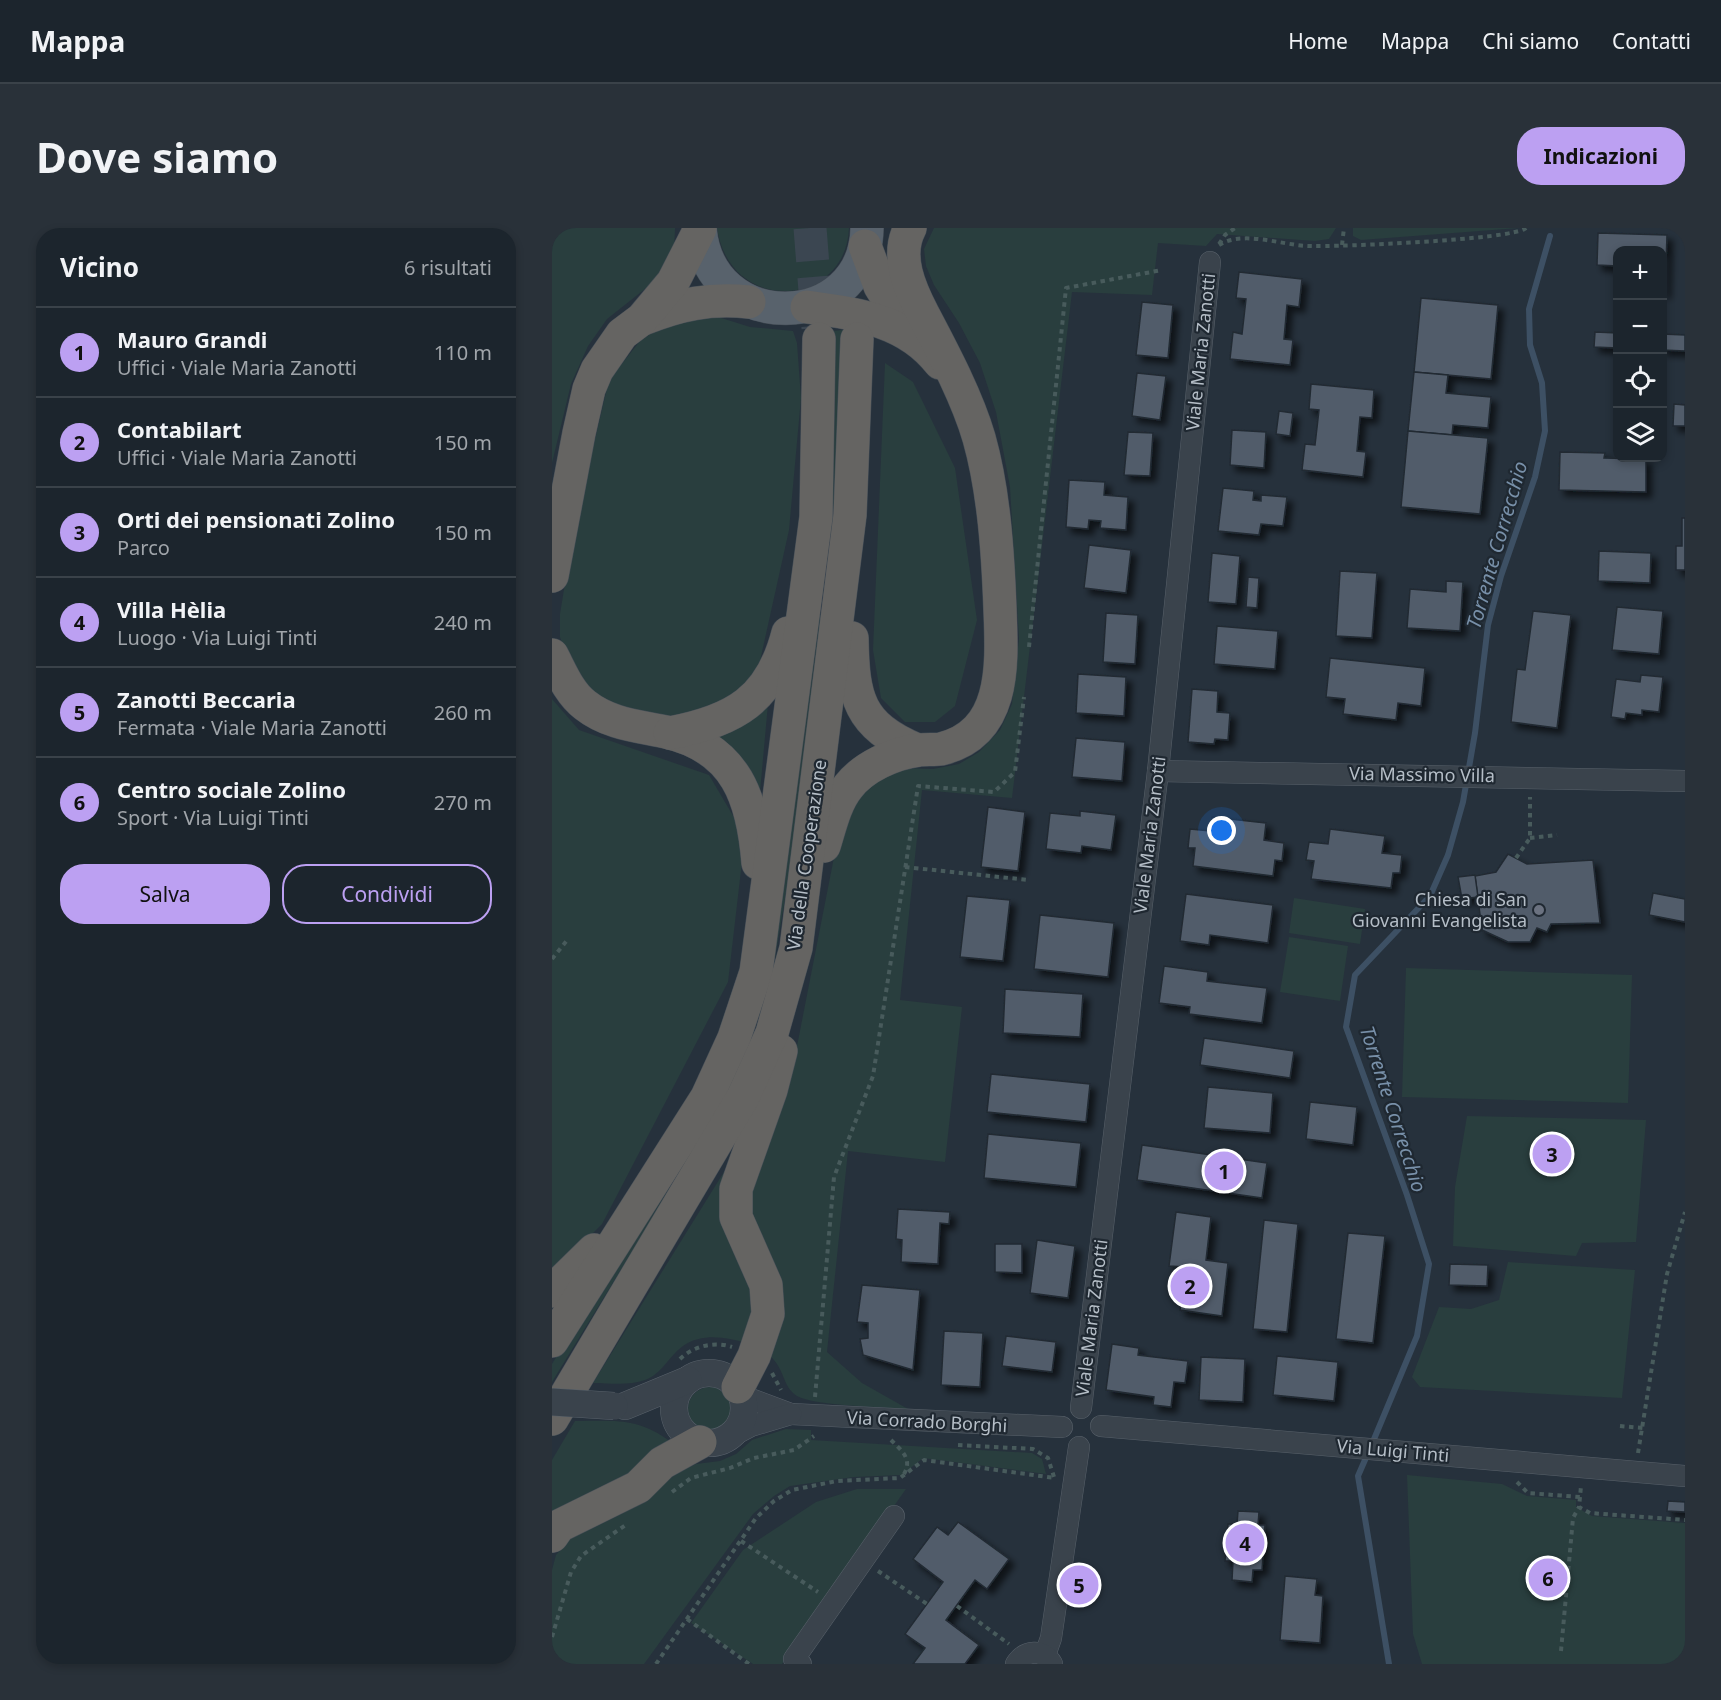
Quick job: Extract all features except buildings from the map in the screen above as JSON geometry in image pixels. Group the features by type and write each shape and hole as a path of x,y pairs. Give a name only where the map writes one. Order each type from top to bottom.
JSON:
{"highway":[{"path":"740,1391 768,1314 766,1286 736,1216 736,1189 771,1090 784,1040 798,943 817,865 839,801 862,772 894,756 917,750 940,749 963,741 983,723 997,699 1000,677 1000,610 994,523 979,439 910,286 903,258 910,228"},
{"path":"552,576 589,389 607,353 622,334 642,319 673,282 700,229"},
{"path":"868,235 880,286 912,337"},
{"path":"642,319 677,305 702,300 749,302"},
{"path":"807,307 870,316 893,325 933,354 956,384"},
{"name":"Via della Cooperazione","path":"552,1341 707,1097 735,1038 756,972 816,517 819,339"},
{"name":"Via della Cooperazione","path":"552,1419 742,1098 772,1033 798,943 850,515 857,339"},
{"path":"850,515 852,681 858,699 878,728 892,740 917,750"},
{"path":"670,733 705,726 728,717 754,698 772,674 785,644 816,517"},
{"path":"552,656 570,688 591,710 623,724 670,733 711,752 733,772 746,792 755,825 759,877 756,972"},
{"path":"552,1291 642,1198"},
{"path":"552,1536 559,1526 638,1487 662,1463 702,1434"}],"main road":[{"path":"700,229 710,265 733,293 749,302 778,310 807,307 827,298 844,284 857,267 868,235"}],"street":[{"name":"Viale Maria Zanotti","path":"1081,1408 1158,771 1215,253"},
{"name":"Via Massimo Villa","path":"1158,771 1685,780"},
{"path":"552,1401 620,1406 702,1434 737,1430 745,1408 740,1391 730,1379 708,1372 620,1406"},
{"path":"688,1380 675,1400 702,1434"},
{"name":"Via Corrado Borghi","path":"740,1391 791,1414"},
{"name":"Viale Maria Zanotti","path":"1062,1427 1070,1412 1081,1408 1097,1415 1101,1426"},
{"name":"Via Corrado Borghi","path":"702,1434 751,1426 791,1414 1062,1427"},
{"path":"1062,1427 1066,1440 1079,1447 1092,1444 1097,1440 1101,1426"},
{"name":"Via Luigi Tinti","path":"1101,1426 1685,1476"},
{"path":"1013,1654 1024,1655 1033,1652 1049,1660 1079,1447"},
{"path":"801,1664 794,1659 894,1516"}],"path":[{"path":"552,237 553,228"},
{"path":"1215,253 1229,230 1235,228"},
{"path":"1342,245 1344,228"},
{"path":"1215,253 1230,239 1304,246 1342,245 1480,237 1513,233 1526,228"},
{"path":"1029,649 1066,288 1162,270"},
{"path":"814,1405 834,1177 873,1076 918,786 994,792 1015,772 1024,696"},
{"path":"1516,858 1530,838 1530,793"},
{"path":"1530,838 1557,835"},
{"path":"905,867 1028,880"},
{"path":"552,959 568,939"},
{"path":"1638,1457 1667,1275 1685,1212"},
{"path":"1620,1426 1643,1428"},
{"path":"669,1495 692,1478 730,1468 754,1458 794,1450 814,1436"},
{"path":"891,1440 908,1461 907,1469 900,1478"},
{"path":"656,1664 756,1518 792,1490 837,1481 900,1478 924,1460 1054,1477 1048,1458 1034,1449"},
{"path":"1561,1652 1573,1518 1579,1507 1580,1497"},
{"path":"1579,1507 1590,1513 1685,1520"},
{"path":"552,1637 571,1572 581,1556 630,1522"},
{"path":"741,1541 833,1602"},
{"path":"863,1560 927,1604"},
{"path":"957,1606 1013,1654"},
{"path":"687,1619 749,1664"}],"green space":[{"path":"552,228 675,228 674,253 655,281 607,319 588,346 571,384 552,463"},
{"path":"717,228 849,228 843,255 829,274 809,286 787,291 764,288 743,276 726,257"},
{"path":"934,228 1336,228 1329,239 1315,241 1217,234 1206,246 1158,243 1152,295 1072,292 1012,798 922,790 900,1000 962,1007 945,1162 848,1151 827,1352 862,1383 908,1409 818,1402 797,1396 788,1387 777,1363 765,1352 749,1196 789,1087 836,847 865,785 903,768 933,769 959,764 979,752 1000,730 1012,704 1019,639 1010,487 996,412 980,363 959,323 934,285 926,266 924,249"},
{"path":"1353,228 1519,228 1361,240 1353,236"},
{"path":"696,310 750,327 793,331 797,343 801,398 789,530 760,661 745,689 716,708 669,716 601,703 582,684 566,655 560,637 560,614 574,528 609,380 640,341 673,319"},
{"path":"843,330 846,362 837,511 824,510 831,331"},
{"path":"885,363 913,382 955,468 977,620 955,706 935,722 905,722 881,698 873,650"},
{"path":"813,614 822,615 790,869 771,982 751,1039 722,1105 552,1382 552,1364 714,1101"},
{"path":"769,693 760,792 702,735"},
{"path":"552,699 579,730 709,775 745,836 728,982 602,1224 552,1274"},
{"path":"1294,898 1365,909 1360,944 1289,933"},
{"path":"1289,937 1348,946 1340,1001 1280,992"},
{"path":"1406,968 1632,975 1628,1103 1402,1097"},
{"path":"1467,1116 1646,1120 1636,1242 1582,1243 1576,1256 1453,1246 1455,1187"},
{"path":"732,1159 756,1302 746,1343 722,1338 698,1339 683,1346 656,1374 645,1380 626,1384 593,1383"},
{"path":"1508,1262 1635,1270 1622,1398 1420,1387 1412,1377 1439,1307 1471,1309 1499,1300"},
{"path":"710,1387 726,1393 732,1409 726,1425 710,1431 694,1425 688,1409 694,1393"},
{"path":"575,1421 614,1421 636,1424 648,1428 671,1442 628,1479 552,1516 552,1460"},
{"path":"786,1429 811,1430 811,1440 1032,1453 1042,1459 1046,1474 923,1458 902,1475 854,1477 790,1486 753,1514 644,1664 552,1664 552,1570 556,1555 573,1536 662,1485 678,1472 696,1464 720,1461 736,1454 752,1440"},
{"path":"1407,1475 1502,1484 1527,1496 1576,1500 1576,1507 1592,1516 1685,1523 1685,1664 1422,1664 1413,1634"},
{"path":"857,1489 906,1489 782,1664 753,1664 691,1623 743,1550 816,1502"}],"waterway":[{"name":"Torrente Correcchio","path":"1372,1444 1417,1336 1429,1264 1407,1195 1346,1027 1355,975 1430,896 1448,855 1463,802 1475,733 1488,625 1501,576 1535,477 1545,431 1542,383 1530,345 1529,309 1550,236"},
{"name":"Torrente Correcchio","path":"1368,1453 1358,1476 1389,1664"}],"tunnel":[{"path":"810,228 818,328"}],"place":[{"name":"Chiesa di San Giovanni Evangelista","path":"1539,910"},
{"name":"Orti dei pensionati Zolino","path":"1552,1154"},
{"name":"Mauro Grandi","path":"1224,1171"},
{"name":"Contabilart","path":"1190,1286"},
{"name":"Villa Hèlia","path":"1245,1543"},
{"name":"Centro sociale Zolino","path":"1548,1578"},
{"name":"Zanotti Beccaria","path":"1079,1585"}]}
